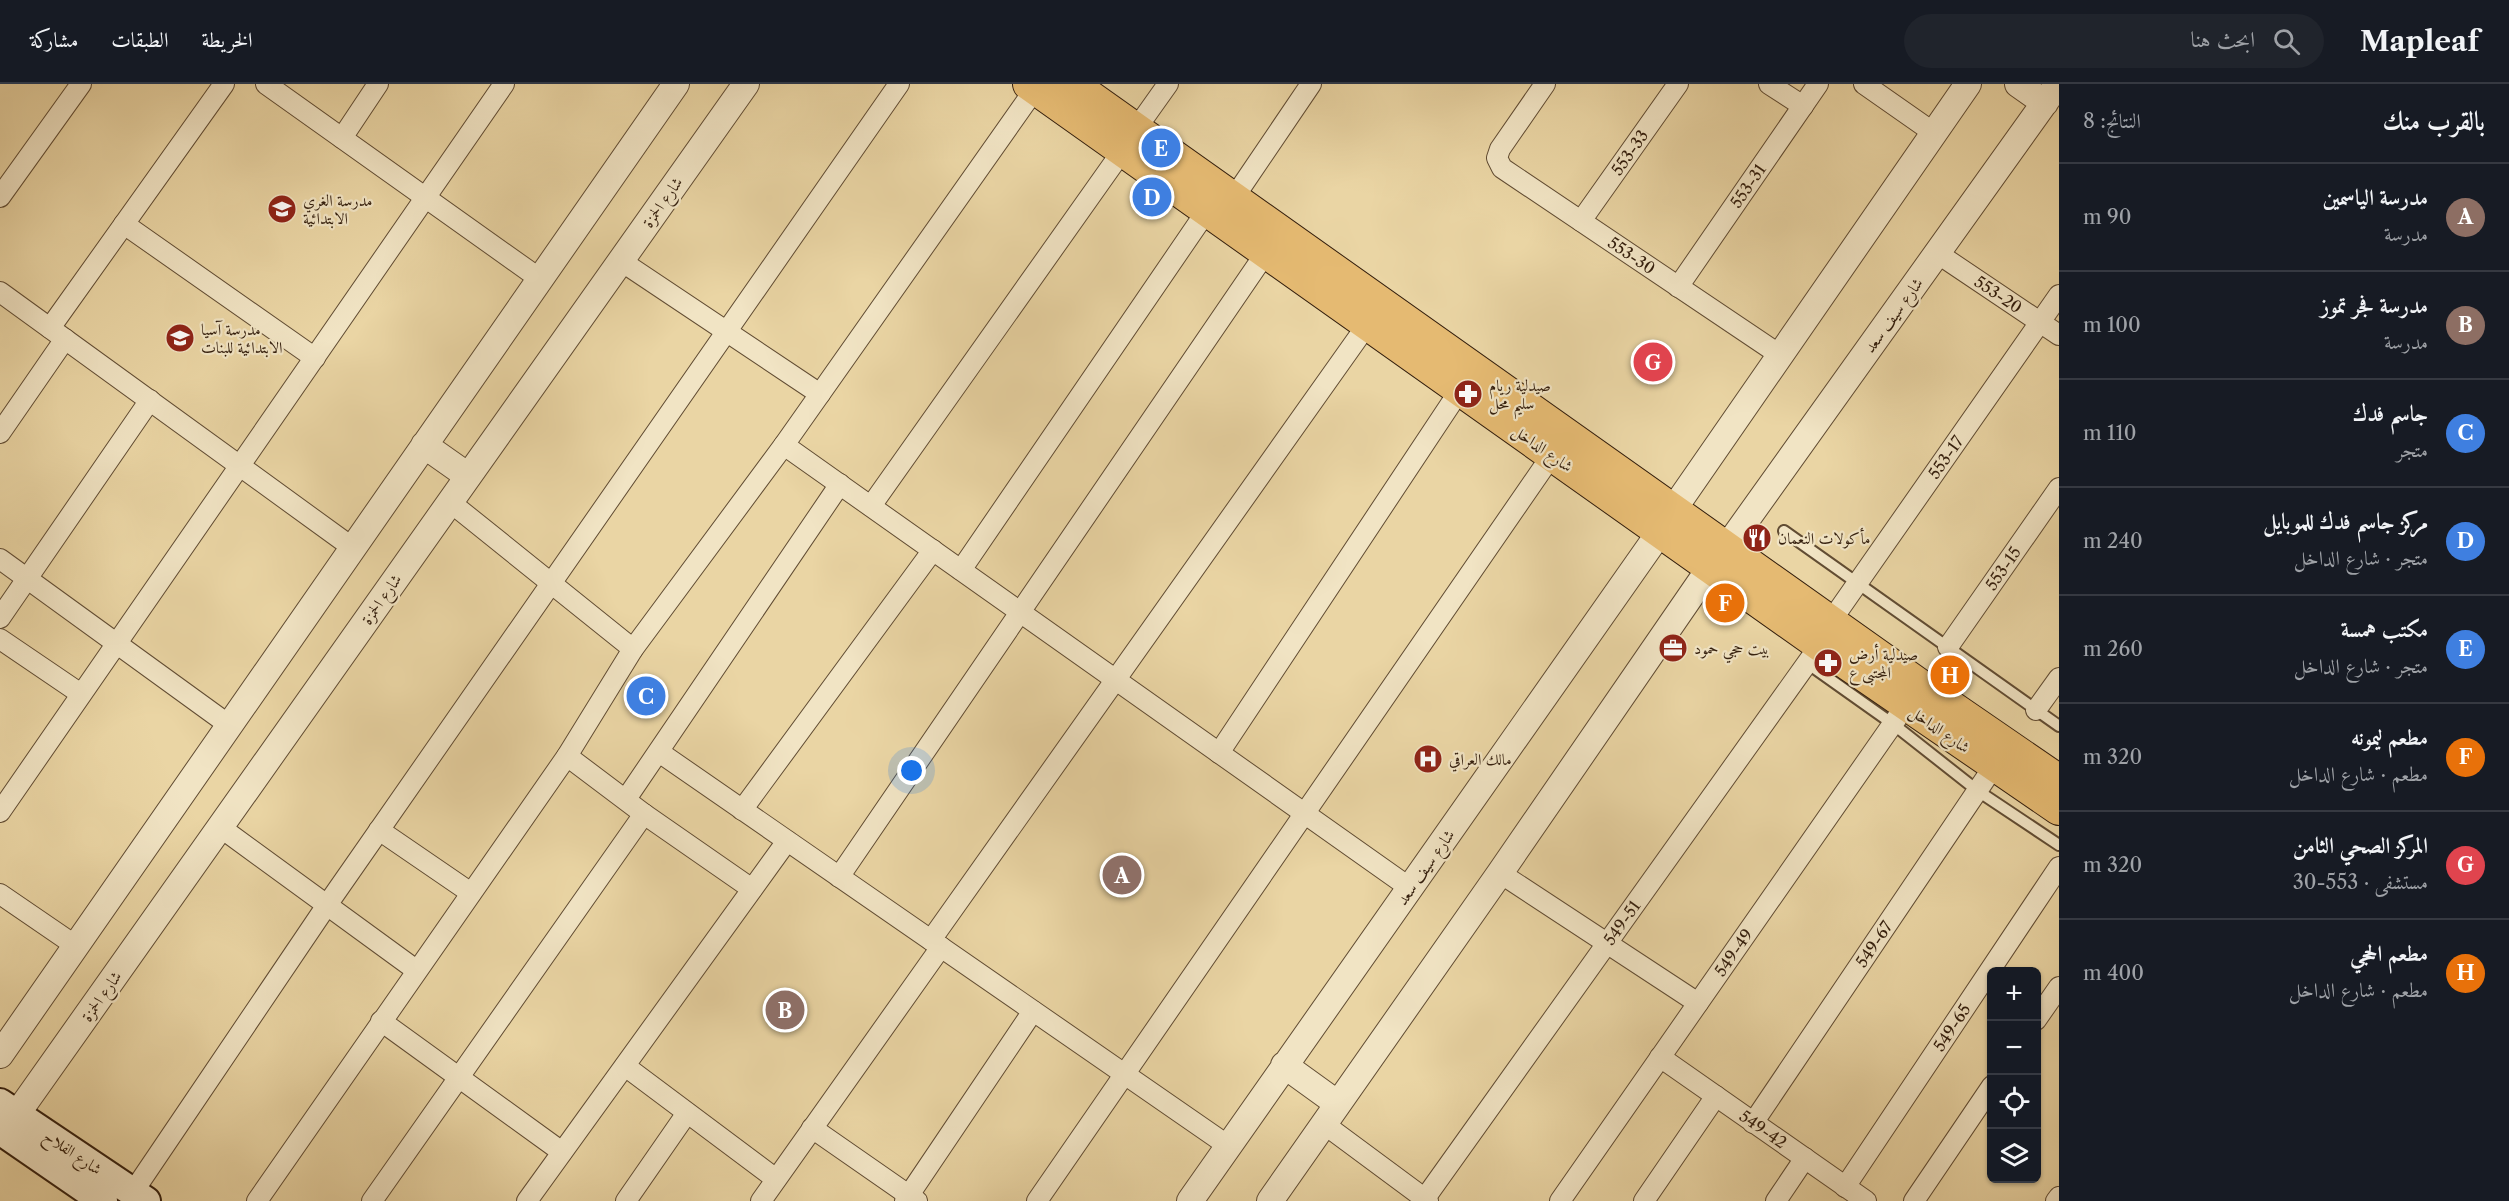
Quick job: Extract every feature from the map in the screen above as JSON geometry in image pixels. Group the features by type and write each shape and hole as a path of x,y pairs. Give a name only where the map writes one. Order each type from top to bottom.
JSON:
{"main road":[{"name":"شارع الداخل","path":"1072,84 1129,140"},
{"name":"شارع الداخل","path":"1032,86 1129,140 1718,557 1899,715 1986,779 2059,809"},
{"name":"شارع الداخل","path":"1221,204 1267,252 1368,325 1552,454 1667,521"},
{"name":"شارع الداخل","path":"1819,643 2010,748 2059,781"},
{"name":"شارع الفلاح","path":"4,1124 140,1196"},
{"name":"شارع الفلاح","path":"4,1124 103,1201"}],"street":[{"path":"0,197 81,84"},
{"path":"0,433 57,333 124,224 224,84"},
{"path":"266,84 540,279"},
{"path":"342,138 378,84"},
{"path":"0,812 504,84"},
{"path":"0,1055 675,84"},
{"name":"شارع الحمزة","path":"4,1124 220,827 746,84"},
{"path":"140,1196 327,905 899,84"},
{"path":"871,506 1168,84"},
{"path":"961,570 1221,204 1311,84"},
{"name":"553-30","path":"1545,84 1500,149 1497,158 1502,168 1780,355"},
{"name":"553-33","path":"1581,221 1678,84"},
{"path":"1769,84 1803,106"},
{"name":"553-31","path":"1678,287 1818,84"},
{"path":"1864,84 1934,133"},
{"name":"شارع سيف سعد","path":"1190,1201 1227,1145 1667,521 1968,84"},
{"path":"2018,84 2052,93"},
{"path":"257,1201 567,756 633,649 784,445 1032,86"},
{"name":"شارع سيف سعد","path":"1270,1201 1718,557 2052,93"},
{"path":"124,224 315,358"},
{"path":"839,877 1267,252"},
{"name":"553-20","path":"1937,253 2059,335"},
{"path":"621,261 820,394"},
{"path":"0,292 353,548"},
{"name":"553-17","path":"1819,643 1857,583 2059,295"},
{"path":"761,1201 1115,679 1368,325"},
{"path":"1219,753 1460,390"},
{"path":"0,618 150,400"},
{"path":"424,445 468,476"},
{"path":"784,445 1410,888"},
{"path":"1037,1201 1552,454"},
{"path":"627,800 840,484"},
{"name":"553-15","path":"1948,648 2059,488"},
{"path":"450,502 550,585 633,649"},
{"path":"742,810 933,550"},
{"path":"0,559 229,725"},
{"path":"0,639 81,694"},
{"name":"549-51","path":"1425,1200 1819,643"},
{"path":"2036,710 2059,678"},
{"name":"549-49","path":"1560,1201 1899,715"},
{"path":"659,752 1227,1145"},
{"path":"567,756 644,814 752,889"},
{"name":"549-67","path":"1753,1123 1986,779"},
{"path":"372,1201 644,814"},
{"path":"220,827 416,970"},
{"path":"380,830 471,893"},
{"path":"527,1201 787,841"},
{"name":"549-65","path":"1845,1187 2059,867"},
{"path":"1500,873 1698,1003"},
{"path":"0,894 76,946"},
{"path":"2041,1014 2059,987"},
{"path":"812,1128 910,1199 1033,1011"},
{"path":"381,1021 562,1152"},
{"name":"549-42","path":"1660,1057 1866,1201"},
{"path":"1284,1065 1331,1114 1425,1200"},
{"path":"625,1066 776,1179"},
{"path":"1914,1201 1987,1093"},
{"path":"1644,1201 1716,1096"},
{"path":"626,1201 687,1113"},
{"path":"1776,1201 1805,1158"},
{"path":"2056,1201 2059,1197"}],"lane":[{"path":"1784,531 2059,726"},
{"path":"1986,779 2059,845"}],"place":[{"name":"مكتب همسة","path":"1161,148"},
{"name":"مركز جاسم فدك للموبايل","path":"1152,197"},
{"name":"مدرسة الغري الابتدائية","path":"282,209"},
{"name":"مدرسة آسيا الابتدائية للبنات","path":"180,338"},
{"name":"المركز الصحي الثامن","path":"1653,362"},
{"name":"صيدلية ريام سليم محل","path":"1468,394"},
{"name":"مأكولات النعمان","path":"1757,538"},
{"name":"مطعم ليمونه","path":"1725,603"},
{"name":"بيت حجي حمود","path":"1673,648"},
{"name":"صيدلية أرض المجتبى ع","path":"1828,663"},
{"name":"مطعم الحجي","path":"1950,675"},
{"name":"جاسم فدك","path":"646,696"},
{"name":"مالك العراقي","path":"1428,759"},
{"name":"مدرسة الياسمين","path":"1122,875"},
{"name":"مدرسة فجر تموز","path":"785,1010"}]}
